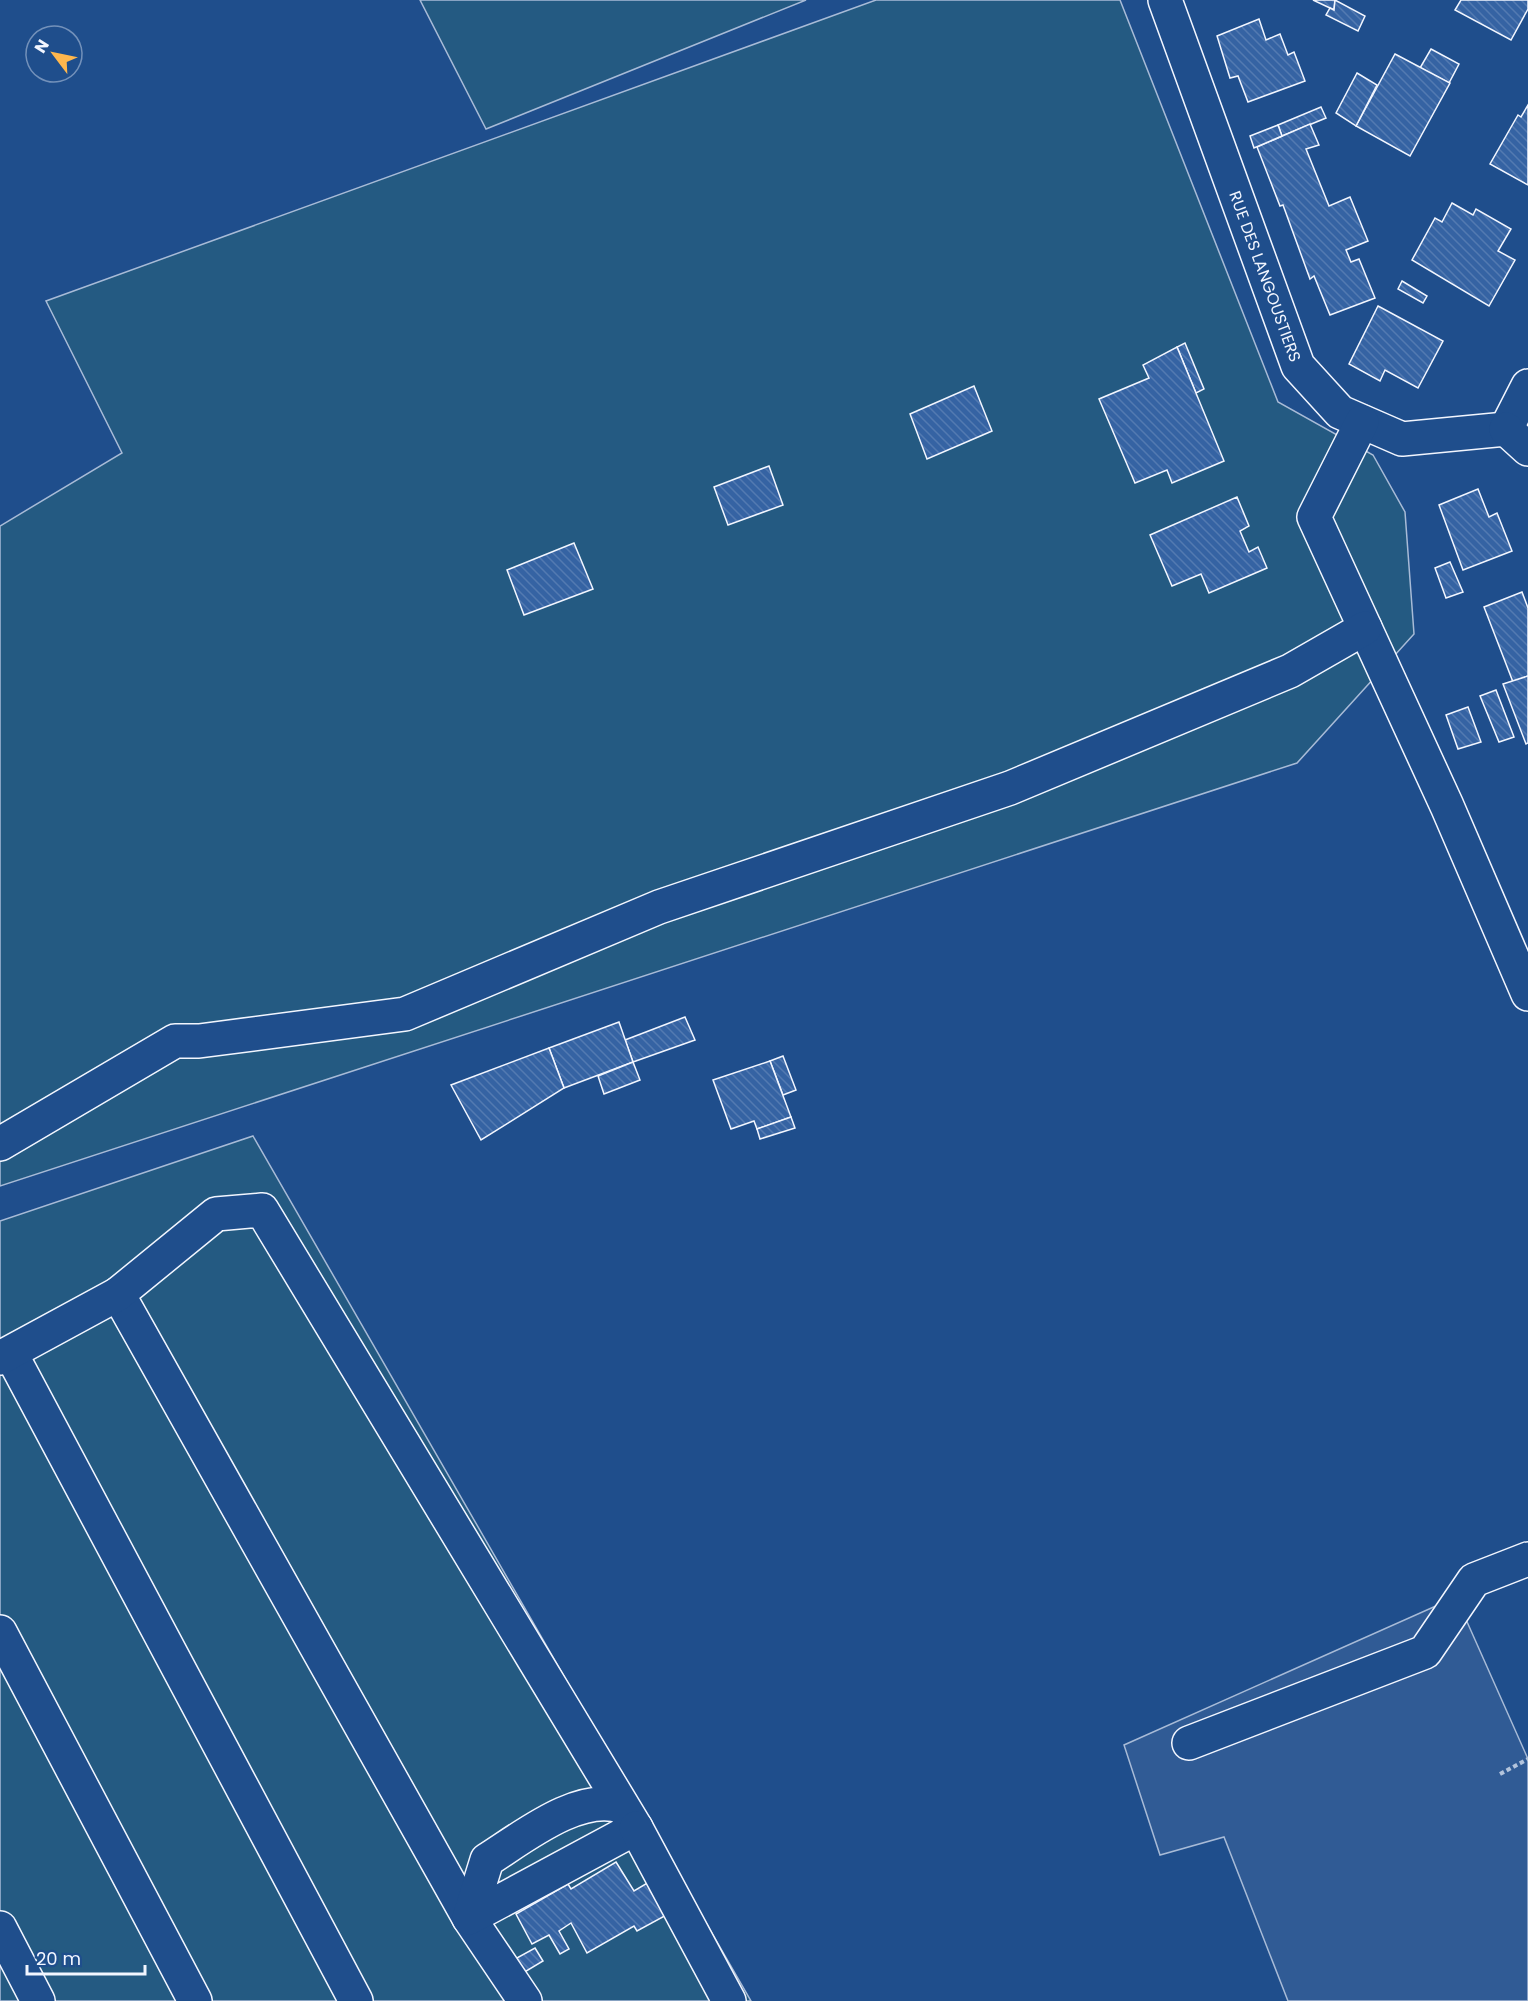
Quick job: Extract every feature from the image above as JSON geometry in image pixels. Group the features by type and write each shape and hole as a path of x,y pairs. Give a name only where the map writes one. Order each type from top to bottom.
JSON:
{"street":[{"name":"RUE DES LANGOUSTIERS","path":"1165,0 1298,366 1340,412 1402,439 1517,439"},
{"path":"1517,439 1528,386"},
{"path":"1362,422 1314,517 1447,806 1528,994"},
{"path":"0,1144 176,1041 199,1041 405,1014 659,907 1010,788 1290,671 1365,628"},
{"path":"356,2001 6,1356 118,1294 216,1214 262,1210 629,1817 729,2001"},
{"path":"118,1294 469,1918 525,2001"},
{"path":"1189,1743 1425,1652 1474,1580 1528,1559"},
{"path":"0,1632 195,2001"},
{"path":"469,1918 487,1860 562,1813 609,1801 629,1817"},
{"path":"469,1918 629,1817"},
{"path":"0,1928 38,2001"}],"path":[{"path":"1500,1774 1528,1759"}],"shaded area":[{"path":"420,0 806,0 486,129"},
{"path":"876,0 1120,0 1278,402 1373,455 1405,512 1414,634 1297,763 0,1186 0,526 122,453 46,301"},
{"path":"253,1136 751,2001 0,2001 0,1221"},
{"path":"1456,1597 1528,1759 1528,2001 1288,2001 1224,1837 1160,1855 1124,1745"}],"building":[{"path":"1313,0 1335,0 1334,10 1330,8"},
{"path":"1335,0 1365,16 1358,31 1326,15 1330,8 1334,10"},
{"path":"1461,0 1528,0 1528,9 1511,40 1455,10"},
{"path":"1259,19 1266,40 1280,34 1288,55 1294,52 1305,81 1248,102 1238,76 1230,78 1217,36"},
{"path":"1431,49 1459,64 1449,83 1420,68"},
{"path":"1395,54 1450,83 1410,156 1356,126"},
{"path":"1357,73 1377,85 1356,126 1336,113"},
{"path":"1528,105 1528,185 1490,164 1518,115 1521,117"},
{"path":"1321,107 1326,118 1282,136 1278,125"},
{"path":"1310,124 1319,145 1306,149 1329,206 1350,197 1368,241 1346,250 1351,262 1359,259 1375,298 1330,315 1314,276 1310,279 1283,205 1280,206 1257,147"},
{"path":"1278,125 1282,136 1254,148 1250,136"},
{"path":"1452,203 1473,215 1476,209 1511,229 1498,251 1515,260 1489,306 1412,260 1435,218 1442,222"},
{"path":"1402,281 1427,296 1423,303 1398,289"},
{"path":"1378,306 1443,341 1418,388 1385,370 1380,381 1349,364"},
{"path":"1185,343 1204,389 1196,393 1177,347"},
{"path":"1177,347 1224,461 1172,483 1167,470 1135,483 1099,399 1149,378 1143,365"},
{"path":"974,386 992,431 927,459 910,414"},
{"path":"769,466 783,505 728,525 714,487"},
{"path":"1478,489 1489,517 1497,513 1512,551 1463,570 1439,505"},
{"path":"1237,497 1249,526 1240,531 1249,552 1258,547 1267,568 1209,593 1201,574 1172,586 1150,535"},
{"path":"574,543 593,589 524,615 507,570"},
{"path":"1450,562 1463,592 1446,598 1435,568"},
{"path":"1522,592 1528,608 1528,676 1513,682 1484,607"},
{"path":"1528,676 1528,743 1526,744 1503,684"},
{"path":"1496,690 1514,737 1499,742 1480,696"},
{"path":"1468,707 1481,742 1458,749 1446,715"},
{"path":"685,1017 695,1040 633,1062 625,1040"},
{"path":"619,1022 633,1062 564,1088 549,1048"},
{"path":"549,1048 564,1088 481,1140 451,1085"},
{"path":"783,1056 796,1090 783,1095 770,1061"},
{"path":"770,1061 791,1117 757,1129 754,1121 731,1129 713,1080"},
{"path":"633,1062 640,1080 604,1094 598,1076"},
{"path":"791,1117 795,1128 760,1139 757,1129"},
{"path":"616,1862 634,1891 654,1879 672,1912 637,1931 634,1926 587,1953 571,1923 559,1931 569,1949 560,1954 549,1935 532,1944 516,1914 568,1884 571,1889"},
{"path":"535,1948 543,1961 523,1973 515,1959"}]}
